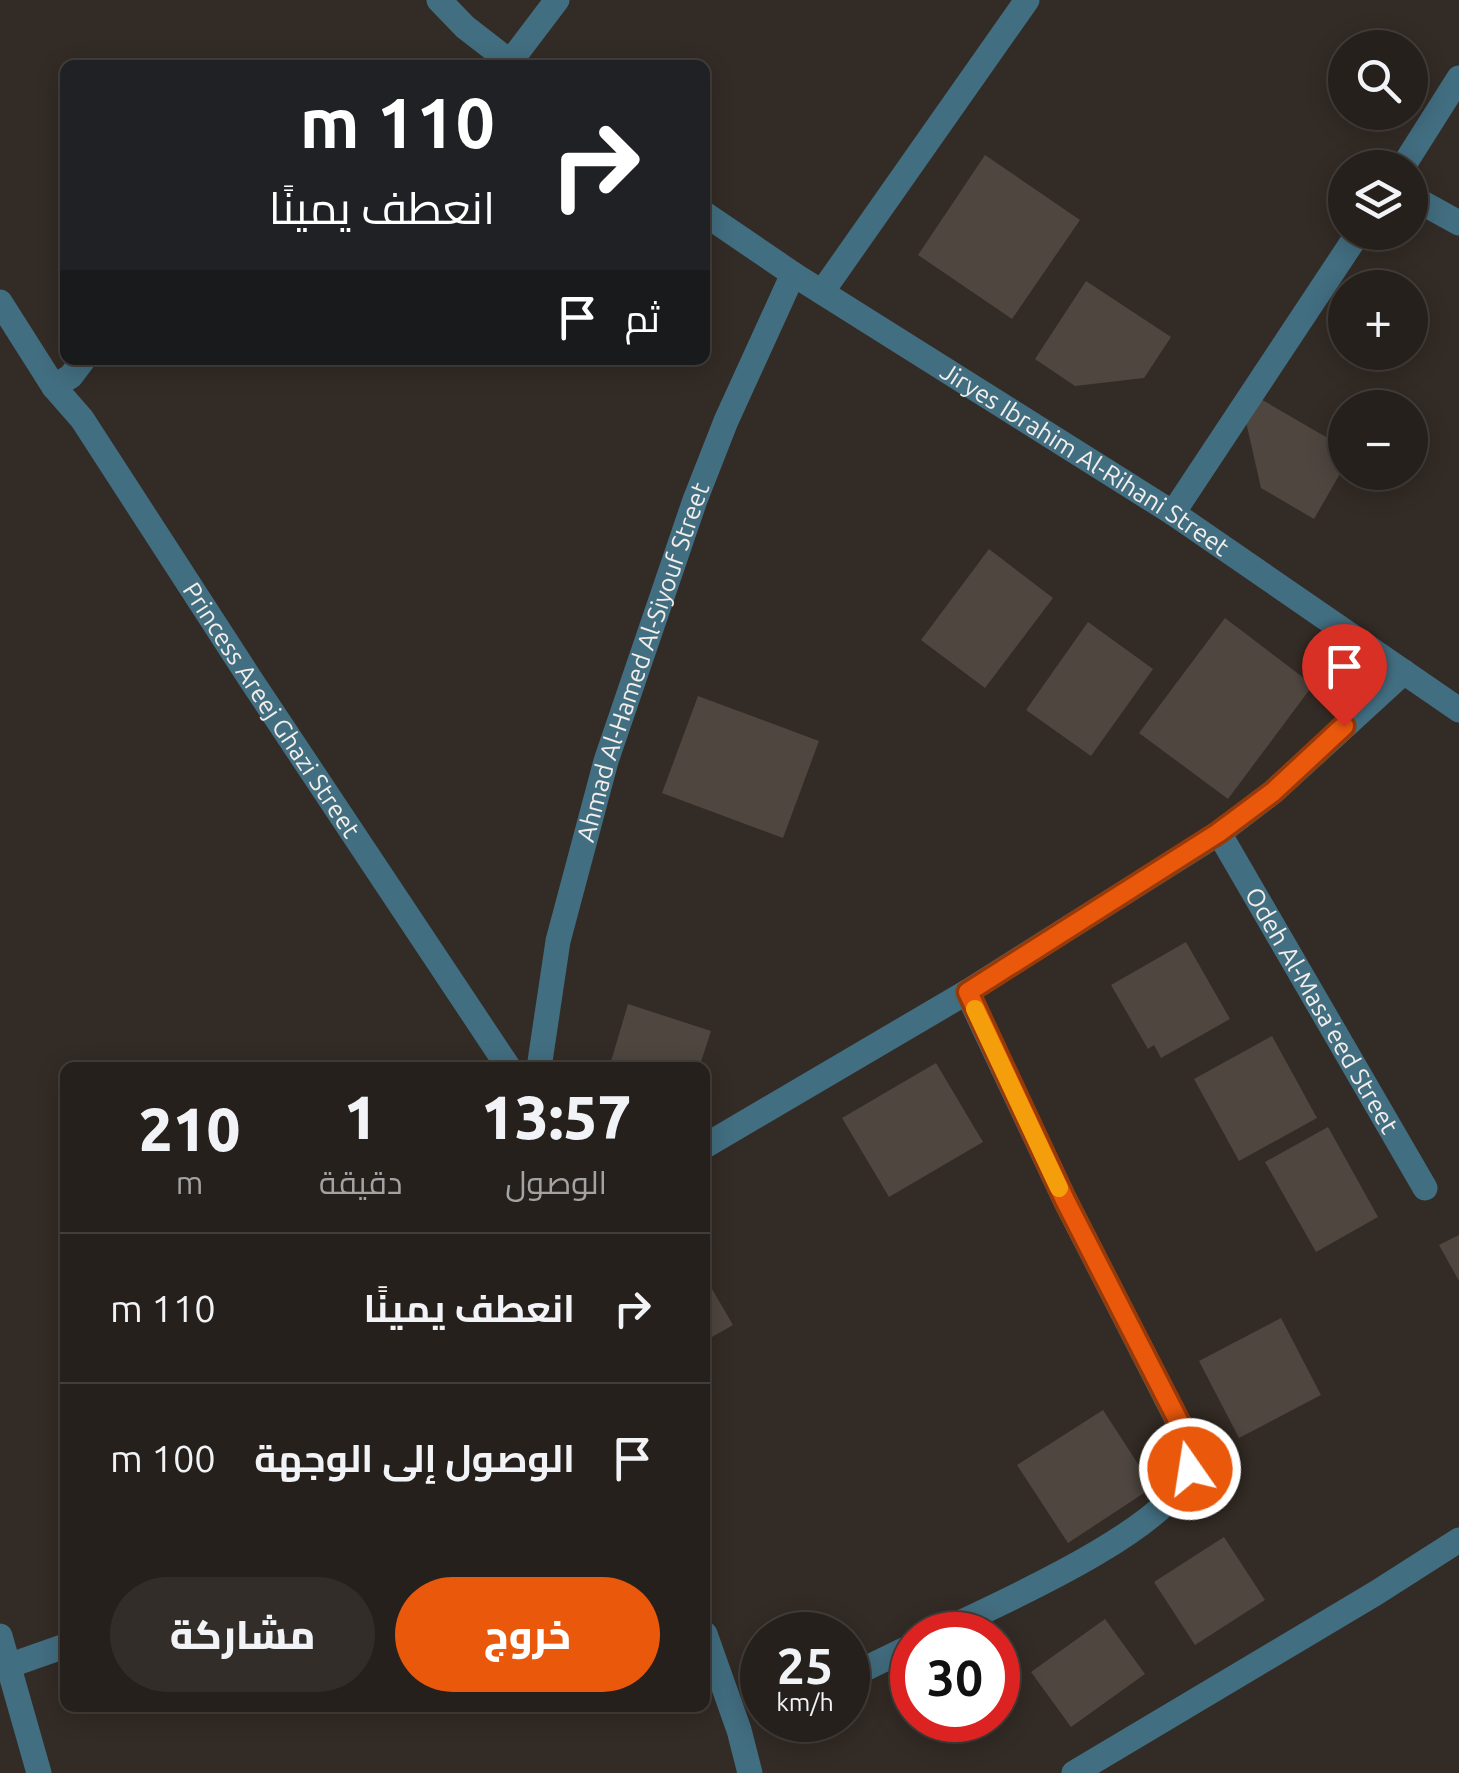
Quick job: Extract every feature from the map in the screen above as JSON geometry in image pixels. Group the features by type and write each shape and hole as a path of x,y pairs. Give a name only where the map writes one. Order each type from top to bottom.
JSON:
{"street":[{"path":"439,0 465,27 508,60"},
{"path":"514,60 557,0"},
{"path":"822,292 1027,0"},
{"path":"1413,150 1459,78"},
{"path":"1428,206 1459,223"},
{"name":"Jiryes Ibrahim Al-Rihani Street","path":"710,217 1172,513 1459,710"},
{"path":"1172,513 1347,250"},
{"name":"Ahmad Al-Hamed Al-Siyouf Street","path":"540,1062 558,941 606,761 695,500 793,274"},
{"name":"Princess Areej Ghazi Street","path":"0,302 54,388 82,419 505,1062"},
{"path":"54,388 72,376 80,365"},
{"path":"710,1143 968,992 1218,833 1273,792 1404,672"},
{"name":"Odeh Al-Masa‘eed Street","path":"1218,833 1424,1188"},
{"path":"968,992 1065,1200 1192,1452 1184,1483 1171,1499 1088,1560 981,1612"},
{"path":"1074,1773 1459,1540"},
{"path":"0,1636 39,1773"},
{"path":"8,1666 60,1648"},
{"path":"710,1648 750,1773"}],"building":[{"path":"985,155 1080,220 1012,319 918,255"},
{"path":"1086,281 1171,337 1144,378 1075,386 1035,359"},
{"path":"1259,398 1328,438 1331,490 1314,519 1261,488 1246,422"},
{"path":"989,549 1053,598 985,688 921,640"},
{"path":"1225,618 1313,685 1228,799 1139,733"},
{"path":"1088,622 1153,669 1091,756 1026,710"},
{"path":"698,696 819,741 783,838 662,793"},
{"path":"1186,942 1230,1019 1161,1058 1154,1045 1148,1049 1111,985"},
{"path":"628,1004 711,1031 701,1062 611,1062"},
{"path":"1272,1036 1317,1118 1239,1161 1194,1079"},
{"path":"936,1063 983,1142 889,1197 842,1118"},
{"path":"1328,1127 1378,1217 1316,1252 1265,1162"},
{"path":"1459,1235 1459,1281 1439,1245"},
{"path":"710,1286 733,1325 710,1338"},
{"path":"1281,1318 1321,1395 1239,1438 1199,1361"},
{"path":"1103,1410 1153,1487 1068,1543 1017,1465"},
{"path":"1224,1537 1265,1600 1195,1645 1154,1582"},
{"path":"1105,1619 1145,1674 1071,1727 1031,1672"}],"slow traffic":[{"path":"975,1009 1059,1188"}],"route":[{"path":"1190,1469 1192,1452 1184,1432 1065,1200 968,992 1218,833 1273,792 1344,726"}]}
